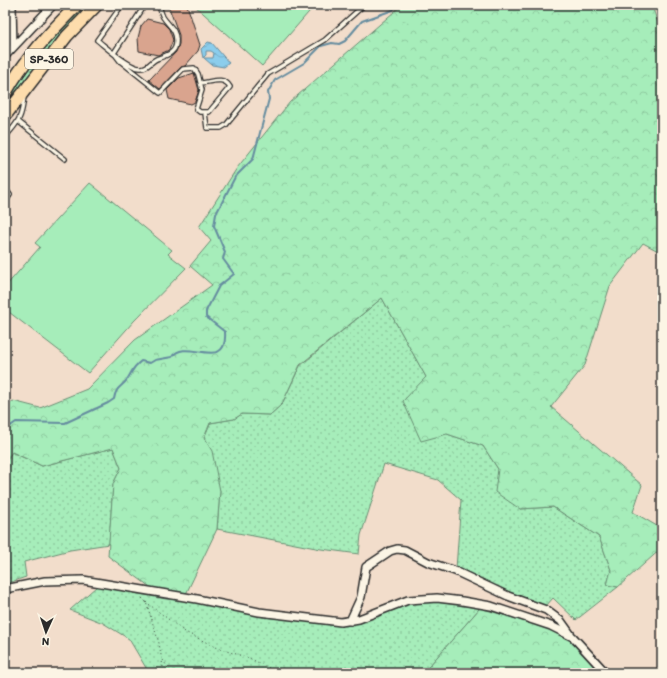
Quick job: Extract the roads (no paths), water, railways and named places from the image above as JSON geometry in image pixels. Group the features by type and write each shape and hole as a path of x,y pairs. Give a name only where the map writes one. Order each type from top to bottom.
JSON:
{"main road":[{"name":"SP-360","path":"5,94 19,69 33,51 77,5"},
{"name":"SP-360","path":"5,116 25,88 67,36 97,5"}],"street":[{"path":"12,5 13,47"},
{"path":"5,56 53,5"},
{"path":"350,621 361,597 366,567 390,551 397,549 405,550 428,562 450,569 508,596 546,610 561,621 573,637 606,673"},
{"path":"5,590 45,581 64,580 100,582 197,599 259,612 341,622 350,621 402,601 437,598 491,606 551,626 573,637"}],"lane":[{"path":"122,5 97,40 133,67 141,68 146,67 156,58 170,54 175,47 176,35 171,24 164,17 159,5"},
{"path":"114,53 144,5"},
{"path":"205,113 207,128 221,128 226,125 268,74 325,40 364,5"},
{"path":"114,53 120,60 160,93 186,68 196,70 202,94 196,105 196,109 197,111 205,113 213,109 230,87 224,80 200,83"},
{"path":"5,137 19,122 22,114 25,88"},
{"path":"19,122 65,160"},
{"path":"5,188 10,195 5,202"}],"water":[{"path":"208,42 212,43 229,63 224,67 212,65 204,58 213,58 214,53 211,51 206,51 206,55 203,58 201,49"}],"waterway":[{"path":"5,430 16,422 65,423 108,403 114,399 118,389 126,381 134,367 141,361 150,363 155,360 172,357 178,352 186,350 213,353 220,351 224,344 225,332 206,317 206,311 219,286 234,274 223,259 225,252 214,226 216,214 235,177 253,159 269,99 268,92 275,80 304,63 321,46 332,43 339,44 345,41 362,21 393,10 396,5"}]}
